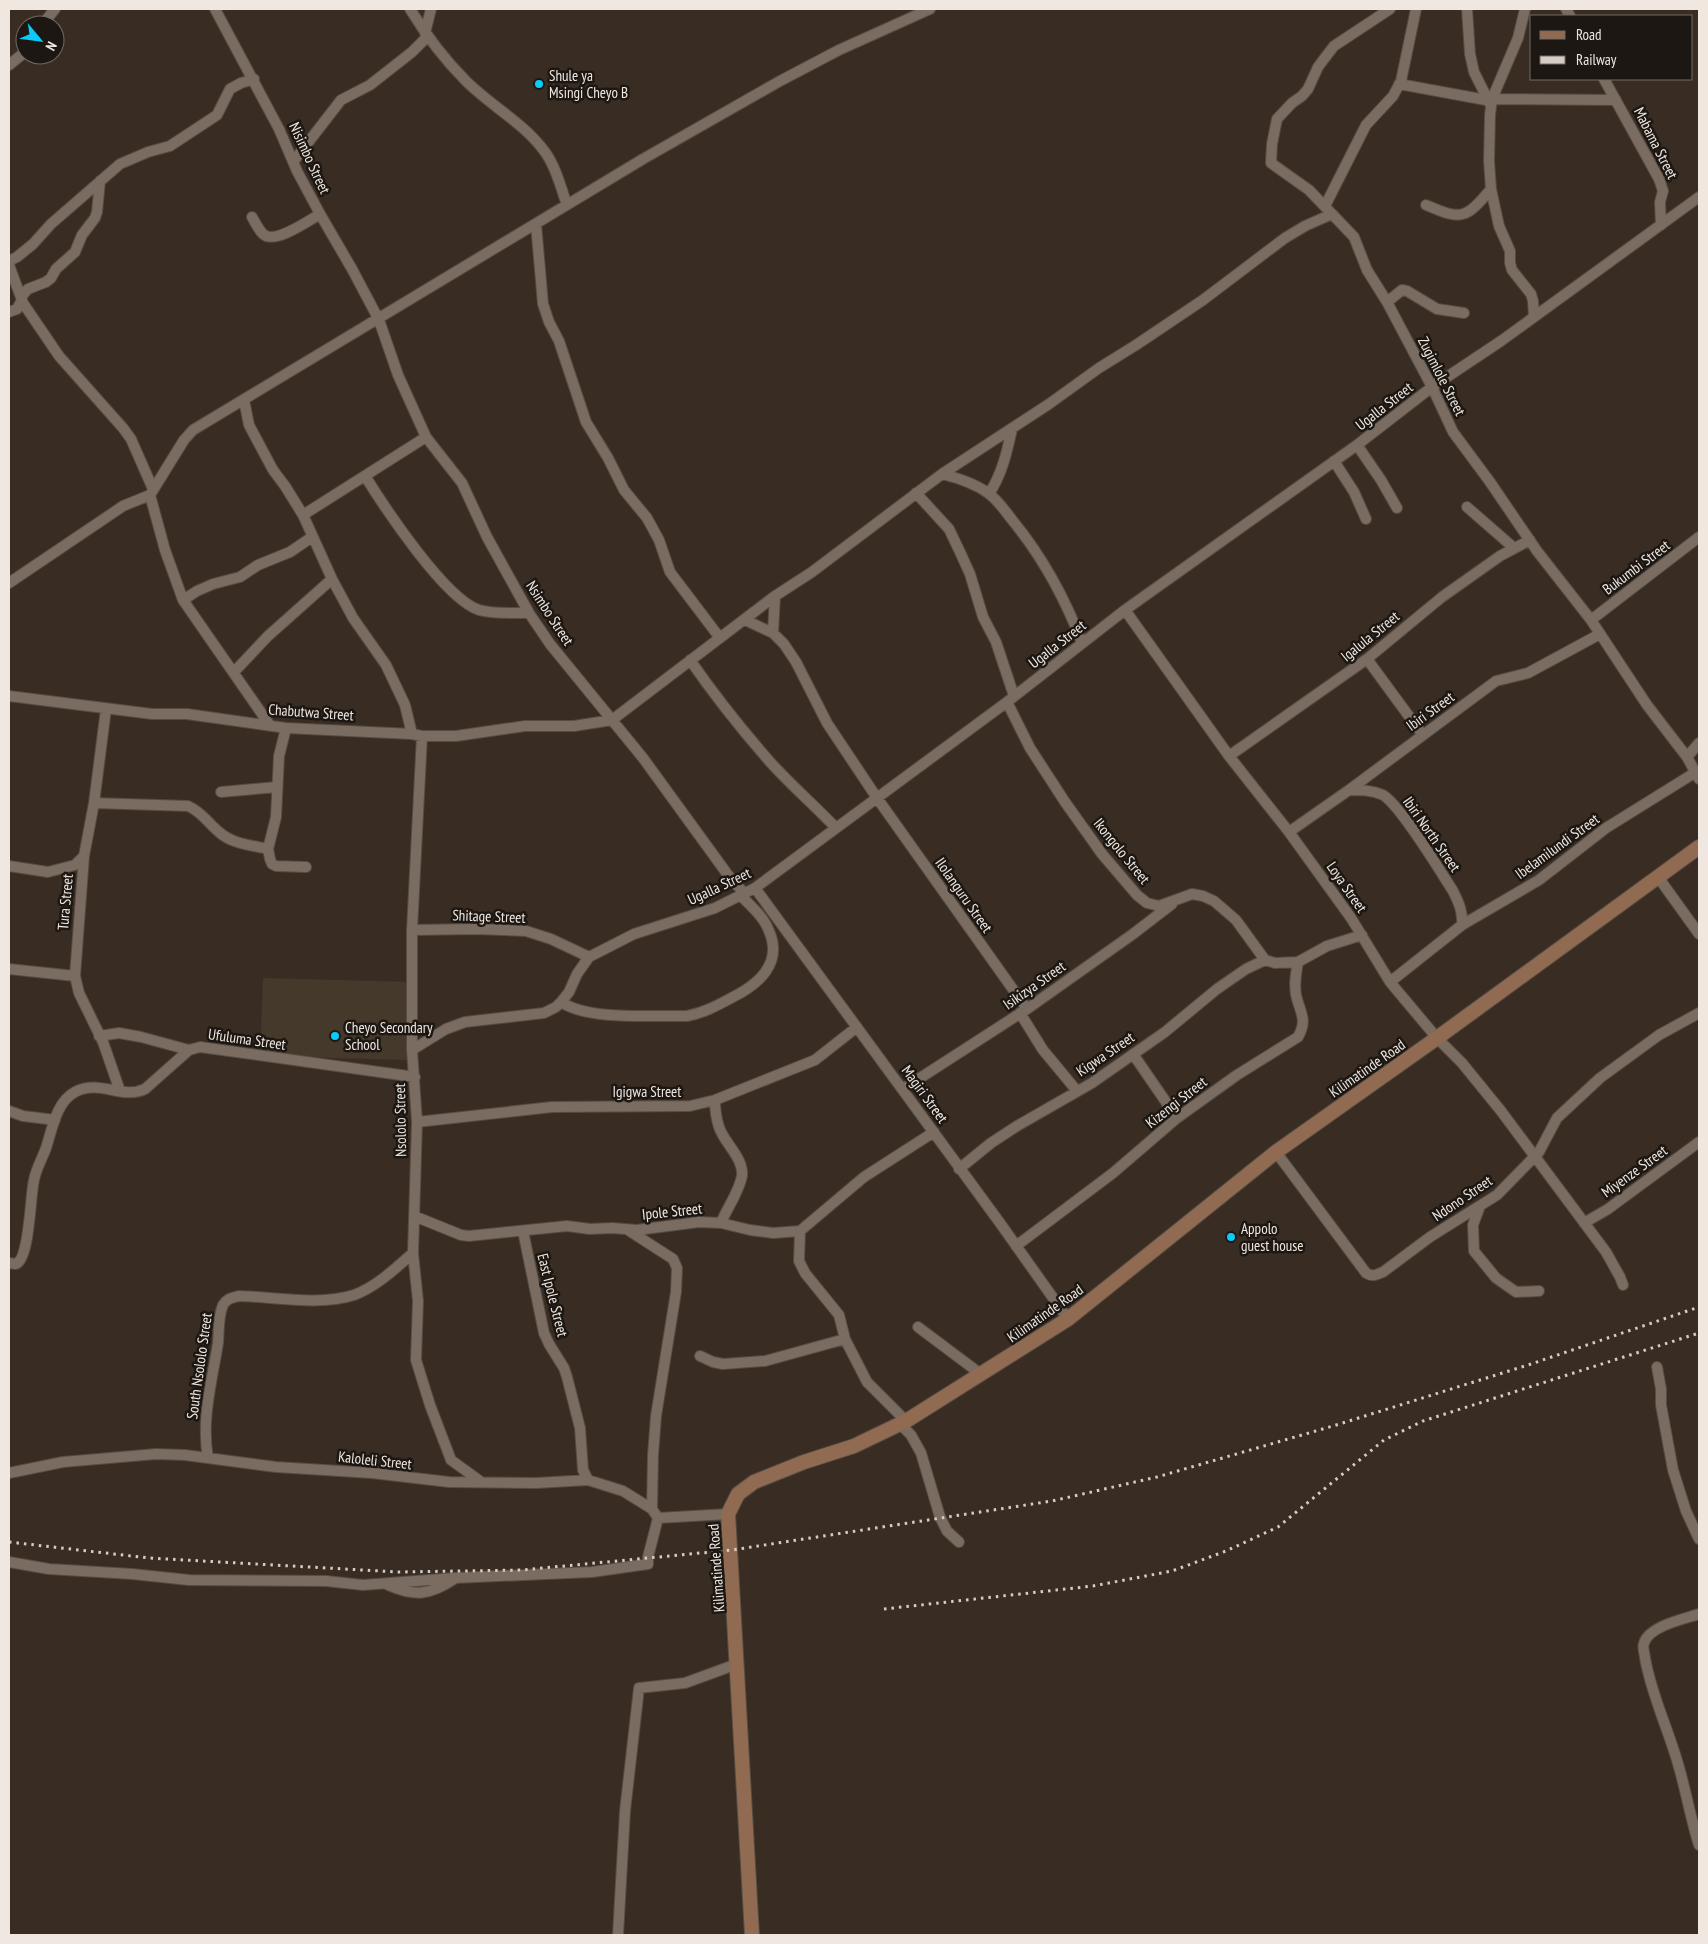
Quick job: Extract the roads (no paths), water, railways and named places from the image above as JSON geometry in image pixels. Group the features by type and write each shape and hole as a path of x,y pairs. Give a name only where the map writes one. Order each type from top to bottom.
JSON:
{"main road":[{"name":"Kilimatinde Road","path":"752,1935 728,1514 738,1494 754,1482 804,1462 854,1446 903,1423 1068,1320 1276,1152 1437,1038 1699,847"}],"street":[{"name":"Nisimbo Street","path":"215,9 254,80 320,214 379,320"},
{"path":"410,9 426,35 466,80 534,139 546,153 555,170 567,205"},
{"path":"293,162 340,100 370,85 412,52 426,35 430,9"},
{"path":"9,583 123,506 152,492 179,448 193,430 379,320 567,205 788,76 839,50 930,9"},
{"name":"Zugimlole Street","path":"1390,9 1334,46 1318,67 1308,89 1278,119 1272,144 1271,163 1309,190 1354,237 1367,270 1387,302 1453,432 1530,540 1591,620 1647,705 1688,757 1698,776"},
{"path":"612,720 636,704 690,660 775,596 812,572 942,474 1203,300 1285,238 1328,210 1366,125 1393,96 1399,84 1416,9"},
{"path":"1467,9 1470,54 1474,72 1490,102"},
{"path":"1525,9 1518,38 1490,102 1489,144 1491,189 1499,226 1510,251 1512,270 1531,294 1534,317"},
{"path":"9,261 33,244 51,224 120,164 132,158 170,146 218,115 230,89 240,83 254,80"},
{"name":"Mabama Street","path":"1605,80 1659,179 1663,191 1660,202 1661,225"},
{"path":"1399,84 1490,102 1616,100"},
{"path":"9,312 16,309 28,289 46,282 56,268 75,252 82,234 95,218 100,181"},
{"path":"1426,205 1449,215 1458,216 1464,214 1482,200 1491,189"},
{"name":"Ugalla Street","path":"588,957 634,934 715,908 755,888 1011,699 1125,610 1358,445 1432,388 1534,317 1699,197"},
{"path":"252,217 262,233 272,237 284,234 320,214"},
{"path":"536,224 543,304 559,341 586,422 605,451 624,490 647,518 659,540 670,572 720,638"},
{"path":"9,265 22,298 58,356 131,439 152,492 166,550 183,600 269,724"},
{"path":"1387,302 1402,290 1407,291 1437,309 1464,313"},
{"name":"Nsimbo Street","path":"379,320 398,375 426,437 462,483 487,537 529,613 550,644 643,758 764,922 773,942 770,964 766,973 749,989 700,1014 687,1016 586,1013 570,1008 561,1002"},
{"name":"Nsololo Street","path":"244,400 249,425 273,470 303,515 332,579 353,618 386,665 417,735 412,930 412,1050 418,1122 413,1253 418,1301 416,1360 430,1405 451,1460 480,1481"},
{"path":"990,494 1003,468 1012,429"},
{"path":"303,515 426,437"},
{"path":"1358,445 1397,508"},
{"path":"1334,461 1354,492 1366,519"},
{"path":"942,474 970,483 990,494 1019,528 1041,558 1059,588 1082,643"},
{"path":"365,476 403,532 431,568 464,602 479,610 529,613"},
{"name":"Ikongolo Street","path":"916,493 948,529 970,574 983,617 996,642 1011,699 1030,748 1102,854 1147,903 1160,906 1192,894 1214,901 1236,920 1265,960"},
{"path":"1467,507 1514,548"},
{"path":"183,600 213,584 240,577 268,560 290,552 312,537"},
{"name":"Bukumbi Street","path":"1591,620 1699,537"},
{"name":"Igalula Street","path":"1229,756 1367,659 1442,596 1514,548 1530,540"},
{"path":"234,672 268,636 332,579"},
{"path":"745,620 773,633 775,596"},
{"name":"Loya Street","path":"1125,610 1229,756 1289,832 1362,935 1390,982 1437,1038 1462,1063 1500,1111 1584,1222 1615,1268 1623,1285"},
{"name":"Ilolanguru Street","path":"773,633 784,644 796,662 826,723 1023,1011 1044,1050 1077,1091"},
{"name":"Ibiri Street","path":"1289,832 1496,681 1528,673 1600,634"},
{"path":"1367,659 1422,734"},
{"path":"690,660 753,743 836,828"},
{"name":"Chabutwa Street","path":"9,696 152,714 187,714 269,724 286,728 417,735 456,736 525,726 574,726 612,720"},
{"name":"Tura Street","path":"106,709 94,803 84,856 75,976 79,993 110,1058 120,1091"},
{"path":"286,728 280,756 276,817 268,849 272,864 276,866 306,867"},
{"path":"1688,757 1699,743"},
{"name":"Ibelamilundi Street","path":"1390,982 1462,925 1539,880 1606,828 1698,776"},
{"path":"221,792 278,787"},
{"name":"Ibiri North Street","path":"1349,790 1374,792 1391,801 1453,891 1461,910 1462,925"},
{"path":"94,803 188,806 198,811 226,838 268,849"},
{"path":"9,866 48,872 75,865 84,856"},
{"path":"1658,877 1699,934"},
{"name":"Magiri Street","path":"755,888 934,1132 1068,1320"},
{"name":"Isikizya Street","path":"903,1090 1023,1011 1159,915 1178,898"},
{"name":"Shitage Street","path":"412,930 476,929 526,931 551,939 588,957"},
{"path":"1265,960 1285,964 1298,962 1326,946 1362,935"},
{"path":"412,1050 446,1029 465,1022 544,1013 556,1007 569,992 588,957"},
{"name":"Kigwa Street","path":"959,1169 990,1143 1077,1091 1133,1054 1165,1032 1217,989 1246,969 1265,960"},
{"name":"Kizengi Street","path":"1016,1246 1113,1173 1177,1118 1237,1075 1298,1037 1303,1028 1303,1016 1295,987 1298,962"},
{"path":"9,969 75,976"},
{"name":"Ndono Street","path":"1276,1152 1366,1273 1370,1276 1383,1272 1430,1237 1497,1194 1539,1152 1557,1118 1600,1078 1660,1035 1699,1013"},
{"name":"Igigwa Street","path":"418,1122 552,1107 690,1106 715,1100 815,1060 857,1027"},
{"path":"99,1036 119,1033 189,1050"},
{"name":"Ufuluma Street","path":"9,1263 16,1264 21,1259 26,1241 34,1180 55,1120 61,1108 74,1093 88,1088 103,1088 130,1094 145,1089 189,1050 200,1048 219,1049 415,1077"},
{"path":"1133,1054 1177,1118"},
{"path":"715,1100 719,1129 739,1161 742,1170 742,1177 738,1188 721,1223"},
{"path":"9,1111 23,1116 55,1120"},
{"path":"934,1132 864,1176 800,1231 799,1261 820,1293 839,1315 845,1339 867,1382 903,1423 921,1453 940,1517 947,1531 959,1542"},
{"name":"Miyenze Street","path":"1584,1222 1598,1216 1699,1142"},
{"path":"1481,1205 1473,1225 1474,1251 1496,1278 1516,1292 1539,1291"},
{"name":"Ipole Street","path":"414,1216 461,1235 469,1236 566,1226 590,1229 627,1229 659,1228 699,1222 721,1223 773,1233 800,1231"},
{"path":"9,1562 49,1569 132,1574 189,1580 326,1581 363,1585 455,1578 592,1572 648,1564 655,1513 653,1455 656,1416 676,1292 677,1268 673,1259 627,1229"},
{"name":"East Ipole Street","path":"523,1231 544,1333 564,1368 577,1414 583,1470 588,1480"},
{"name":"South Nsololo Street","path":"208,1458 206,1443 209,1398 218,1342 220,1315 228,1298 239,1296 320,1300 342,1298 356,1294 380,1279 413,1253"},
{"path":"918,1327 982,1375"},
{"path":"700,1356 712,1362 723,1364 765,1361 845,1339"},
{"path":"1657,1367 1661,1390 1661,1405 1673,1470 1686,1511 1699,1539"},
{"name":"Kaloleli Street","path":"10,1471 64,1462 156,1454 208,1458 276,1467 372,1473 449,1482 536,1483 588,1480 623,1491 655,1513"},
{"path":"655,1513 728,1514"},
{"path":"1699,1614 1660,1627 1649,1636 1644,1643 1643,1649 1648,1678 1681,1772 1697,1827 1699,1845"},
{"path":"618,1935 625,1811 639,1688 685,1683 737,1664"}],"railway":[{"path":"9,1542 149,1558 398,1572 522,1570 732,1550 1052,1501 1157,1477 1333,1426 1528,1365 1699,1307"},
{"path":"884,1609 1093,1586 1172,1571 1226,1551 1278,1527 1384,1440 1423,1421 1699,1333"}],"place":[{"name":"Shule ya Msingi Cheyo B","path":"539,84"},
{"name":"Cheyo Secondary School","path":"335,1036"},
{"name":"Appolo guest house","path":"1231,1237"}]}
